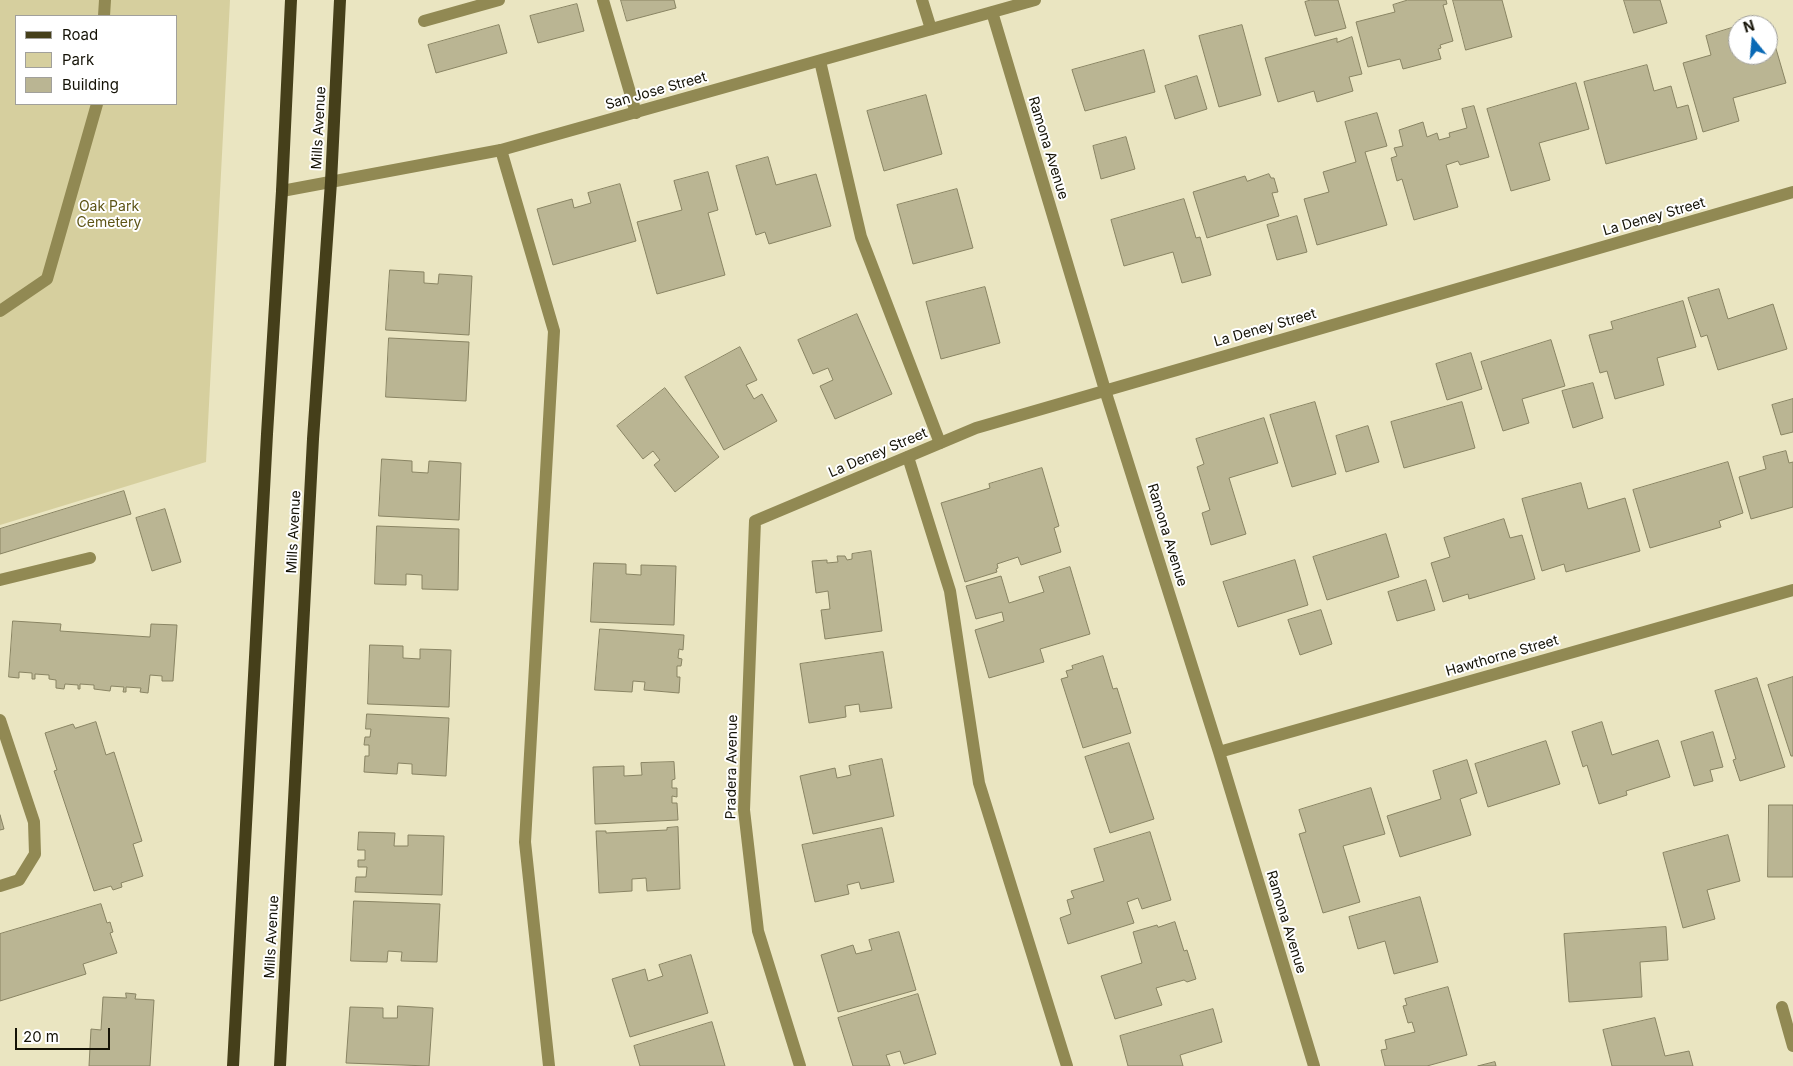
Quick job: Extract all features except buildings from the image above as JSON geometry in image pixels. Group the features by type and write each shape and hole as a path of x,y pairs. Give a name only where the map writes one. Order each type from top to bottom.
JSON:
{"main road":[{"path":"233,1066 291,0"},
{"name":"Mills Avenue","path":"280,1066 313,439 331,182 340,0"}],"street":[{"path":"104,15 105,0"},
{"path":"424,21 499,0"},
{"path":"603,0 636,113"},
{"path":"922,0 931,29"},
{"name":"San Jose Street","path":"282,191 501,150 1035,0"},
{"name":"Ramona Avenue","path":"992,12 1105,390 1219,752 1314,1066"},
{"path":"820,61 861,237 940,443"},
{"path":"0,311 47,279 97,105"},
{"path":"501,150 554,331 525,842 549,1066"},
{"name":"La Deney Street","path":"756,521 976,428 1793,192"},
{"path":"908,456 950,591 979,783 1067,1066"},
{"name":"Pradera Avenue","path":"756,521 744,810 758,931 800,1066"},
{"path":"0,580 90,558"},
{"name":"Hawthorne Street","path":"1219,752 1793,590"},
{"path":"0,720 34,822 36,854 19,880 0,886"},
{"path":"1782,1007 1793,1046"}],"green space":[{"name":"Oak Park Cemetery","path":"0,0 230,0 206,462 0,525"}]}
